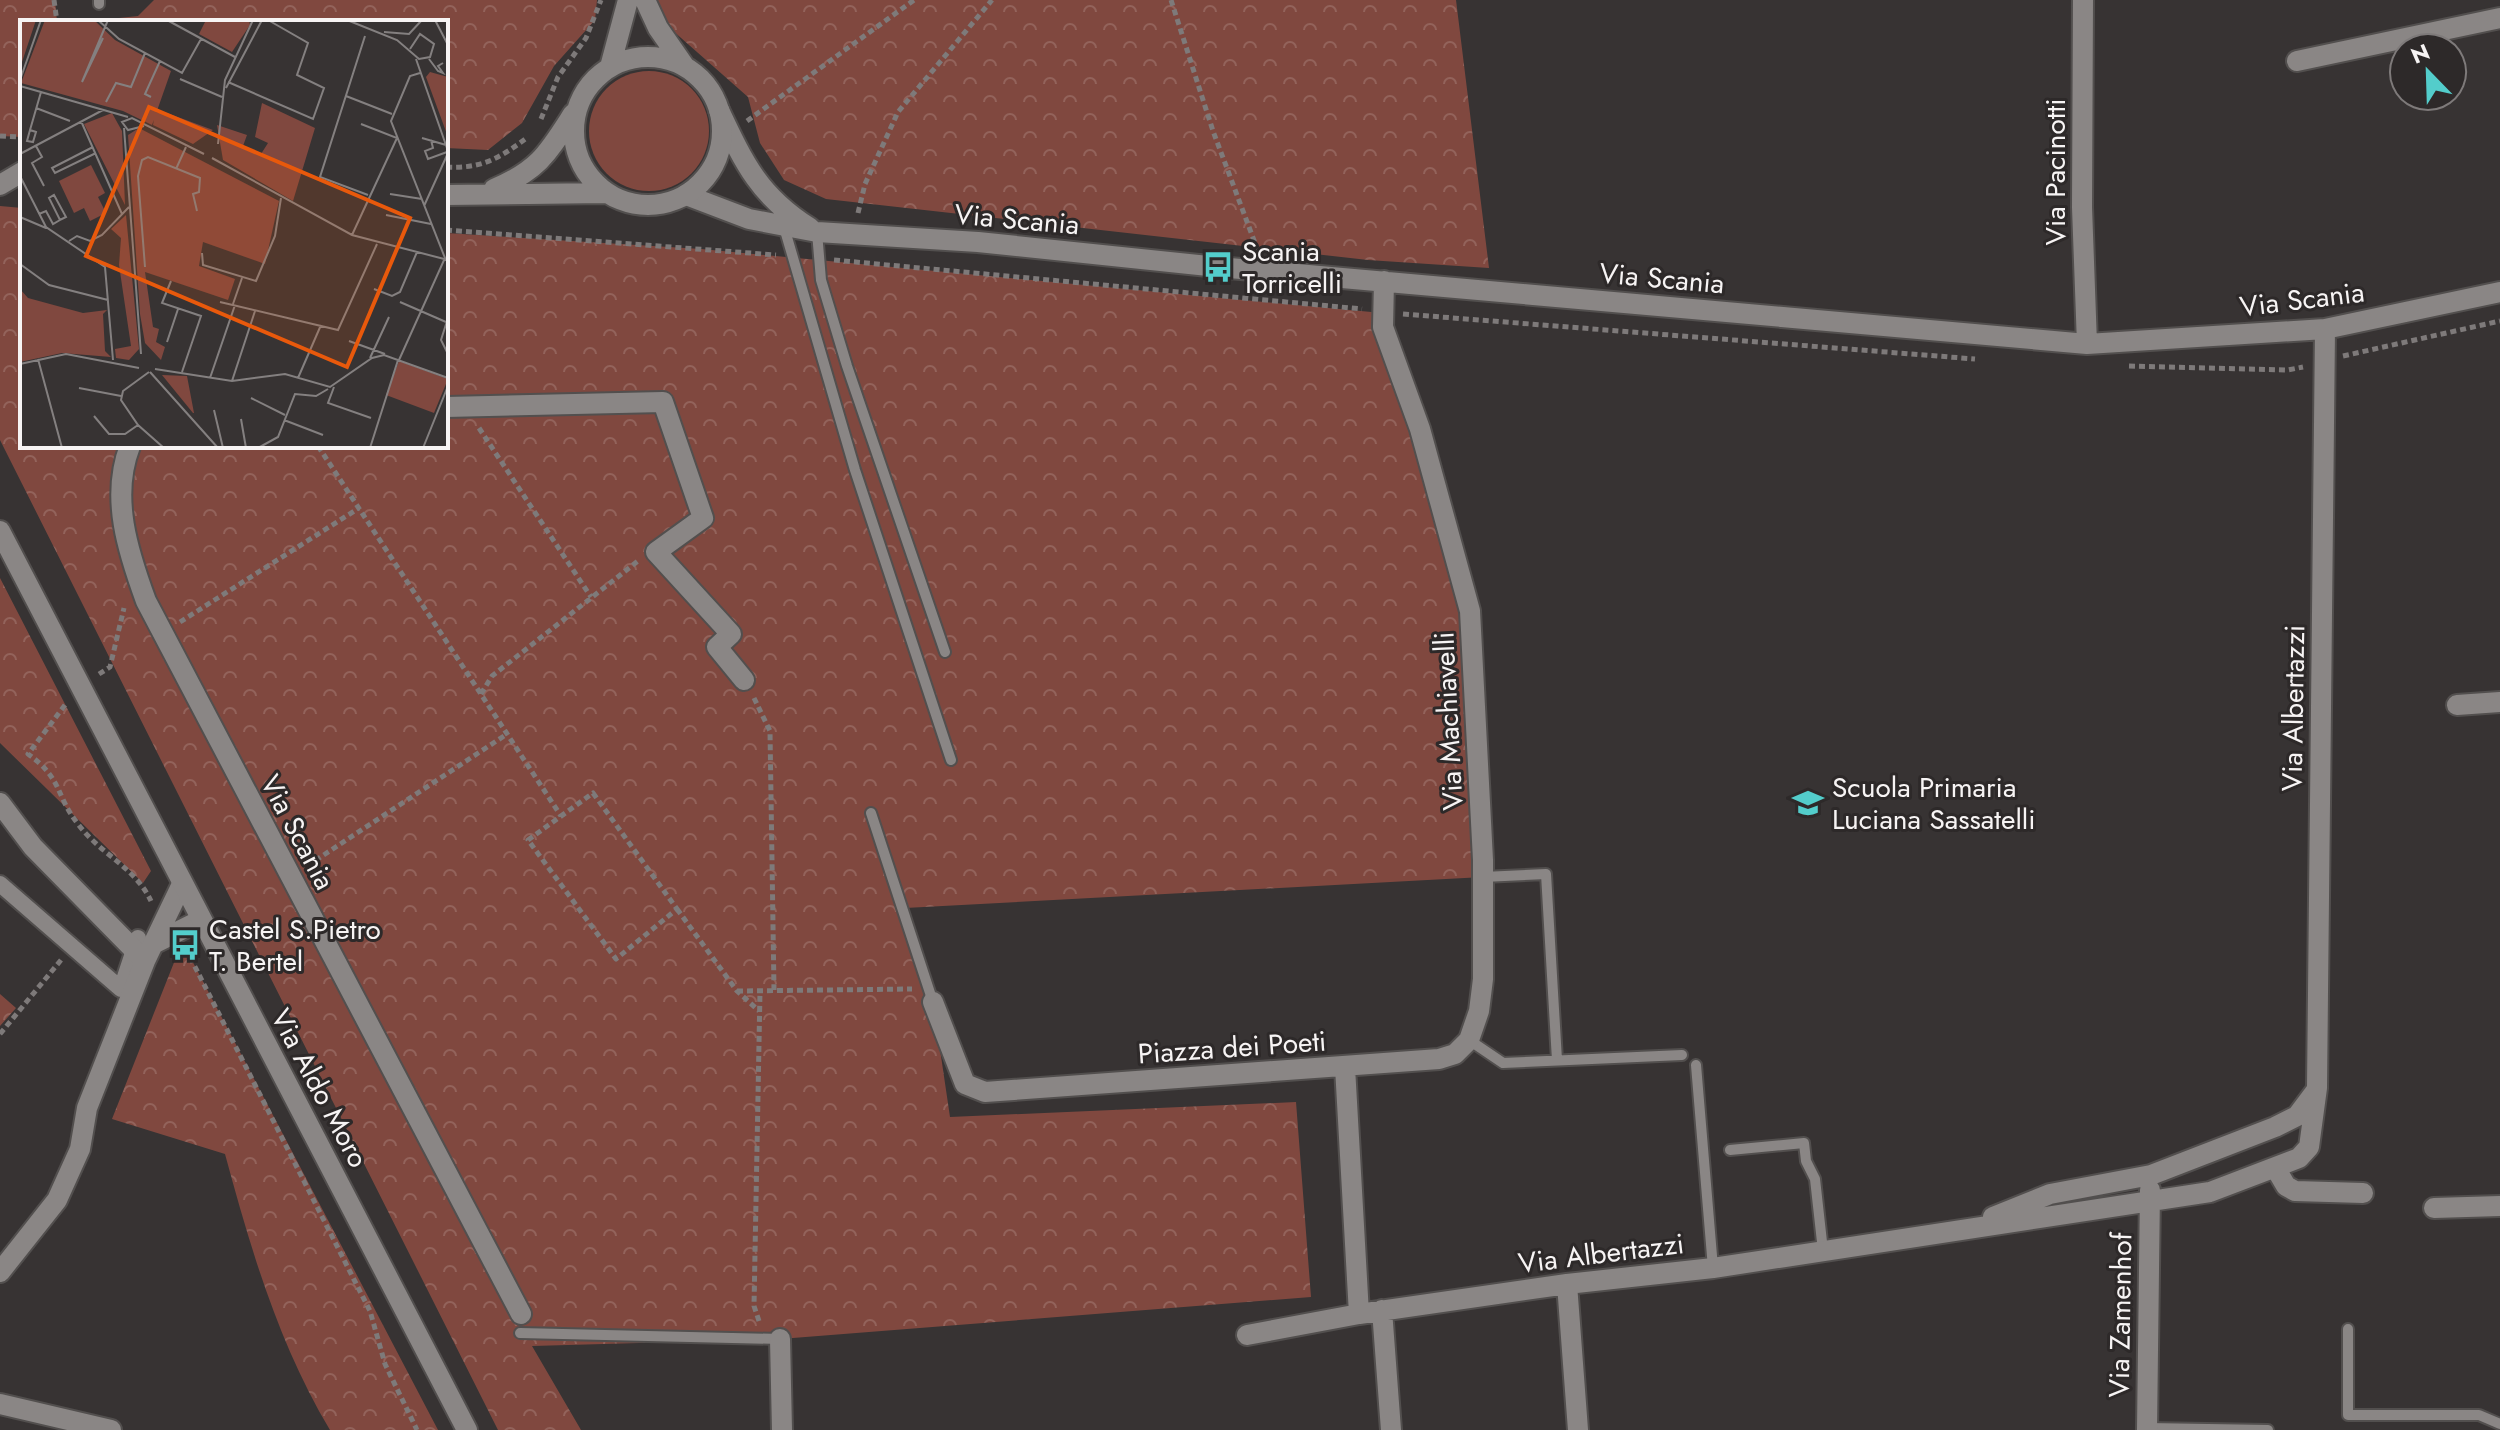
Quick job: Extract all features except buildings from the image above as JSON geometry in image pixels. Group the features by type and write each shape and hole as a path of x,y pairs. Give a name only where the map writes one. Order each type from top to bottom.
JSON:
{"street":[{"path":"610,67 628,0"},
{"path":"645,0 658,28 685,67 712,93 747,169 782,217"},
{"name":"Via Pacinotti","path":"2083,0 2082,207 2087,344"},
{"path":"2297,61 2500,18"},
{"path":"480,195 525,176 551,149 595,78 610,67 647,57 685,67"},
{"path":"577,108 573,131 577,155 588,176 605,193 624,202 645,206 666,204 686,195 704,179 717,158 722,134 719,110"},
{"path":"0,173 20,172"},
{"path":"0,185 20,173"},
{"path":"448,195 605,193"},
{"path":"686,195 749,219 782,217 817,232"},
{"name":"Via Scania","path":"817,232 978,242 1266,271 2087,344 2325,329 2500,292"},
{"name":"Via Machiavelli","path":"1384,281 1383,327 1420,429 1470,611 1483,877 1483,979 1479,1011 1469,1040"},
{"name":"Via Albertazzi","path":"1247,1335 1382,1310 1567,1284 1713,1268 2210,1192 2299,1158 2309,1147 2317,1088 2325,329"},
{"path":"456,407 663,402 703,518 656,552 731,634 717,647 744,680"},
{"name":"Via Scania","path":"130,448 121,488 127,550 163,633 521,1324"},
{"name":"Via Aldo Moro","path":"0,531 467,1430"},
{"path":"2457,705 2500,702"},
{"path":"0,803 33,847 142,948"},
{"path":"0,884 121,989 142,948 182,884"},
{"path":"0,1272 57,1200 80,1149 87,1108 142,948 201,920"},
{"name":"Piazza dei Poeti","path":"931,996 965,1084 985,1092 1345,1067 1359,1314"},
{"path":"1345,1067 1439,1059 1455,1054 1469,1040"},
{"name":"Via Albertazzi","path":"1963,1229 2050,1194 2151,1175 2275,1127 2297,1116 2317,1088"},
{"path":"2276,1169 2286,1186 2295,1191 2363,1193"},
{"path":"2150,1201 2151,1175"},
{"name":"Via Zamenhof","path":"2147,1429 2150,1201"},
{"path":"2434,1208 2500,1206"},
{"path":"1567,1284 1578,1430"},
{"path":"1382,1310 1391,1430"},
{"path":"776,1339 782,1430"},
{"path":"0,1404 111,1430"}],"lane":[{"path":"782,217 850,455 951,760"},
{"path":"817,232 821,280 842,352 945,652"},
{"path":"871,813 931,996"},
{"path":"1483,877 1546,874 1557,1060"},
{"path":"1469,1040 1503,1063 1682,1055"},
{"path":"1696,1065 1713,1268"},
{"path":"1730,1150 1804,1143 1806,1161 1815,1179 1823,1251"},
{"path":"521,1324 776,1339"},
{"path":"2348,1329 2348,1415 2479,1415 2500,1424"},
{"path":"2147,1429 2268,1430"}],"path":[{"path":"54,0 57,20"},
{"path":"448,167 472,169 505,155 530,136 541,119 558,77 586,38 601,0"},
{"path":"730,133 914,0"},
{"path":"852,234 865,184 898,112 992,0"},
{"path":"1171,0 1213,131 1266,271"},
{"path":"0,136 20,137"},
{"path":"456,407 591,597"},
{"path":"319,448 561,816"},
{"path":"163,633 359,508"},
{"path":"481,694 492,676 639,560 656,552"},
{"path":"119,594 124,608 110,667 79,686 28,754 49,769 78,825 143,883"},
{"path":"744,680 770,731 774,990"},
{"path":"290,878 507,734"},
{"path":"677,909 616,959 528,840 593,793 737,991 760,1011"},
{"path":"0,1034 72,947"},
{"path":"188,953 370,1311 385,1364 417,1430"},
{"path":"737,991 931,996"},
{"path":"760,991 754,1306 776,1339"}],"green space":[{"path":"0,0 55,0 57,20 20,20 20,137 0,136"},
{"path":"154,0 597,0 595,20 554,66 522,123 488,150 448,148 448,20 100,20 138,16"},
{"path":"638,0 1456,0 1489,268 1368,260 826,199 784,180 760,143 748,97"},
{"path":"649,71 672,76 691,89 704,108 709,131 704,154 691,173 672,186 649,191 626,186 607,173 594,154 589,131 594,108 607,89 626,76"},
{"path":"0,206 20,208 20,448 448,448 448,233 701,249 1382,313 1470,611 1483,877 905,908 933,1002 950,1117 1296,1102 1311,1297 780,1339 532,1346 581,1430 498,1430 0,440"},
{"path":"0,578 151,871 143,883 0,743"},
{"path":"188,953 438,1430 330,1430 281,1331 256,1261 225,1154 112,1119 177,955"},
{"path":"0,994 16,1008 0,1026"}],"place":[{"name":"Scania Torricelli","path":"1218,267"},
{"name":"Scuola Primaria Luciana Sassatelli","path":"1808,803"},
{"name":"Castel S.Pietro T. Bertel","path":"185,945"}]}
